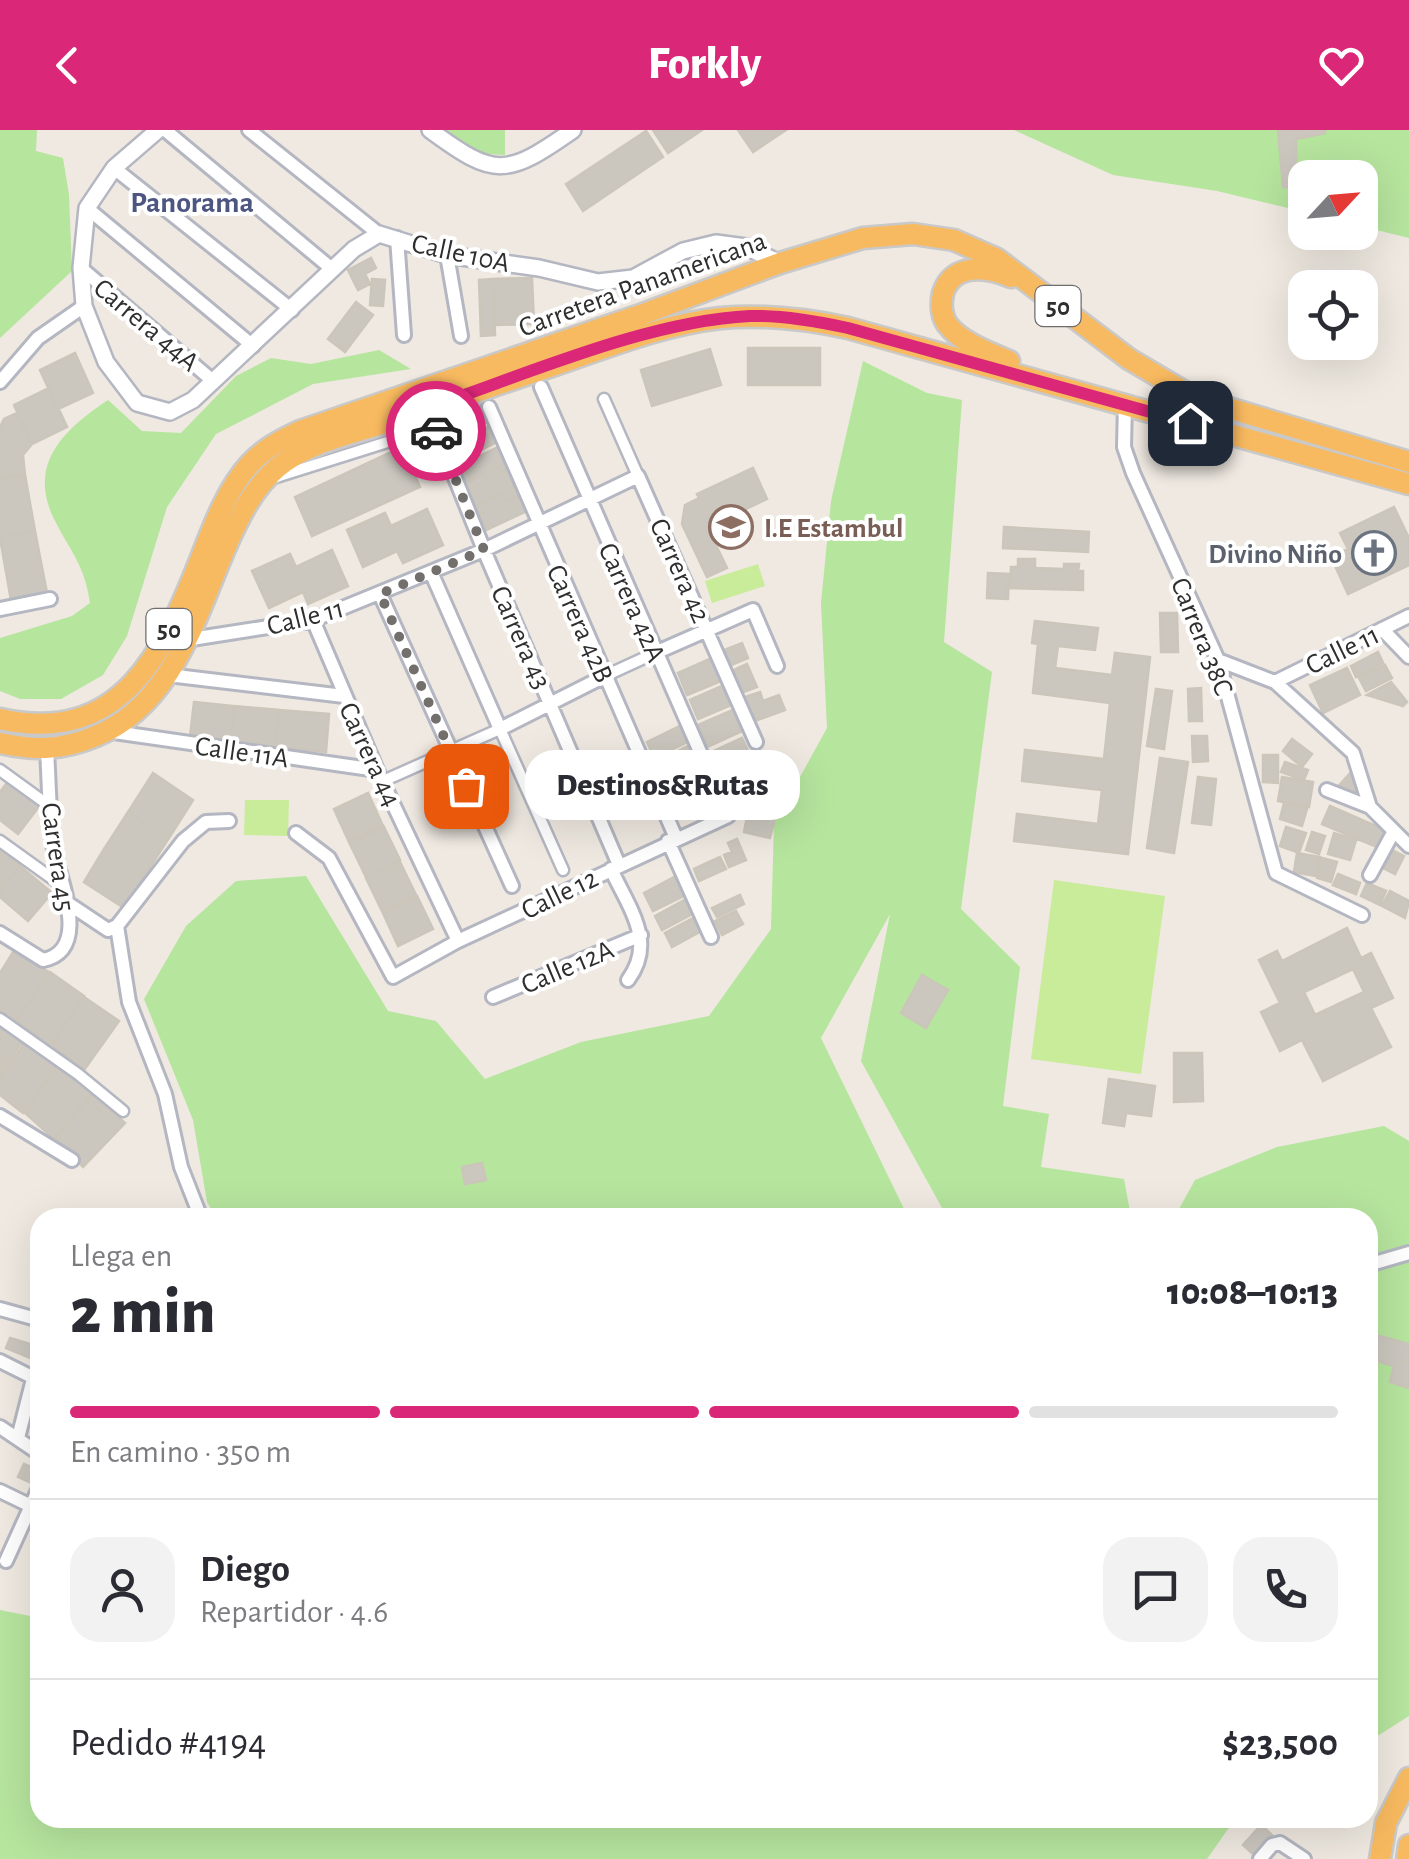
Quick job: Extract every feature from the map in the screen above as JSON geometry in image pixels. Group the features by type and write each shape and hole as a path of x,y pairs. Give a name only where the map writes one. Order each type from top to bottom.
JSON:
{"highway":[{"name":"Carretera Panamericana","path":"0,718 26,724 78,720 127,692 162,645 236,484 270,445 300,430 609,326 780,263 863,238 913,234 954,240 977,249 997,259 1149,372 1194,398 1409,462"},
{"path":"1048,297 997,271 969,269 950,279 942,310 947,323 968,340 1066,387"},
{"name":"Carretera Panamericana","path":"0,743 47,750 74,745 107,732 132,716 168,675 239,519 262,482 303,452 431,418 652,333 696,322 754,316 811,320 848,328 1409,484"},
{"path":"1380,1859 1386,1822 1409,1778"},
{"path":"1407,1859 1409,1844"}],"street":[{"path":"0,382 38,338 84,306 81,268 87,208 114,168 161,130 332,269"},
{"path":"249,130 379,234"},
{"path":"430,130 466,157 498,166 531,157 572,130"},
{"path":"114,168 292,310"},
{"path":"87,208 252,346"},
{"name":"Calle 10A","path":"84,306 106,362 137,403 170,412 193,400 354,248 379,234 447,255 539,268 598,282 634,278 683,251 716,243 746,247 780,263"},
{"path":"396,238 404,335"},
{"path":"447,255 460,336"},
{"name":"Carrera 44A","path":"81,268 213,380"},
{"name":"Carrera 42A","path":"541,387 728,816"},
{"name":"Carrera 42","path":"604,399 756,742"},
{"name":"Carrera 38C","path":"1125,404 1124,448 1132,473 1218,660 1276,873 1362,915"},
{"name":"Carrera 42B","path":"489,406 711,937"},
{"name":"Carrera 43","path":"431,418 552,704 641,934"},
{"name":"Calle 11","path":"184,640 313,620 484,550 638,476"},
{"path":"430,572 563,870"},
{"path":"380,594 512,886"},
{"path":"0,609 50,599"},
{"path":"380,776 450,753 605,676 753,610 776,666"},
{"name":"Calle 11","path":"1275,682 1409,616"},
{"name":"Carrera 44","path":"313,620 380,776 458,941"},
{"path":"1382,629 1409,656"},
{"path":"1218,660 1275,682 1352,753 1370,808"},
{"path":"168,675 344,696"},
{"name":"Calle 11A","path":"107,732 380,776"},
{"name":"Carrera 45","path":"0,933 43,960 61,950 68,935 69,904 54,852 47,750"},
{"path":"0,770 51,806"},
{"path":"1327,790 1370,808 1409,846"},
{"name":"Calle 12","path":"296,833 329,858 394,977 458,941 728,816"},
{"path":"69,904 108,930 116,926 183,842 206,822 228,820"},
{"path":"1370,875 1394,831"},
{"path":"0,841 64,887"},
{"path":"116,926 129,1002 166,1094 181,1166 197,1208"},
{"path":"628,980 640,960 641,934"},
{"name":"Calle 12A","path":"493,997 641,934"},
{"path":"0,1019 123,1111"},
{"path":"0,1116 72,1160"},
{"path":"1378,1262 1409,1254"},
{"path":"0,1309 30,1317"},
{"path":"0,1361 30,1376"},
{"path":"18,1438 30,1400"},
{"path":"0,1427 30,1447"},
{"path":"0,1490 30,1506 6,1561"},
{"path":"1260,1859 1272,1845 1280,1843 1304,1859"}],"green space":[{"path":"0,130 37,130 36,151 63,158 69,195 72,271 0,338"},
{"path":"434,130 505,130 505,155 469,153"},
{"path":"1014,130 1409,130 1409,238 1378,230 1378,160 1288,160 1288,208 1217,191 1113,175"},
{"path":"379,350 411,369 313,384 216,434 167,507 127,636 103,675 61,699 20,699 0,691 0,638 72,616 90,603 81,568 54,519 45,481 54,450 77,423 108,400 142,431 181,433 236,376 271,358 311,364"},
{"path":"863,361 927,393 962,400 944,642 992,672 961,909 1020,967 1003,1106 1049,1114 1041,1167 1124,1179 1129,1208 942,1208 861,1061 890,914 821,1038 904,1208 211,1208 193,1120 144,999 186,926 236,881 306,876 388,1011 436,1021 485,1079 581,1042 709,1016 771,929 774,824 827,728 821,603 831,501"},
{"path":"758,564 765,586 712,603 705,581"},
{"path":"245,800 289,800 288,836 244,835"},
{"path":"1054,880 1165,896 1141,1074 1031,1059"},
{"path":"1384,1126 1409,1141 1409,1716 1378,1736 1378,1208 1180,1208 1195,1180 1277,1147"},
{"path":"0,1610 30,1616 30,1828 1230,1828 1207,1859 0,1859"}],"building":[{"path":"653,130 702,130 668,153"},
{"path":"738,130 786,130 753,152"},
{"path":"1278,130 1325,130 1296,139 1296,160 1288,160 1288,187 1283,187"},
{"path":"646,131 663,157 583,211 566,184"},
{"path":"371,258 376,268 365,274 370,284 358,290 348,270"},
{"path":"532,278 534,324 495,325 493,279"},
{"path":"372,279 385,280 383,306 370,305"},
{"path":"493,279 495,335 481,336 479,280"},
{"path":"356,302 373,315 345,352 328,339"},
{"path":"748,348 820,348 820,385 748,385"},
{"path":"710,349 721,385 652,406 641,370"},
{"path":"75,353 93,393 58,409 40,370"},
{"path":"49,388 67,427 32,444 14,405"},
{"path":"482,404 490,421 450,439 442,423"},
{"path":"17,413 32,444 23,455 25,475 0,479 0,427 4,419"},
{"path":"492,425 499,441 459,461 451,444"},
{"path":"402,447 420,487 312,536 295,497"},
{"path":"498,447 505,464 465,483 458,467"},
{"path":"505,464 508,471 469,490 465,483"},
{"path":"753,468 767,499 712,525 715,531 710,533 727,568 707,577 682,524 685,505 699,498 697,494"},
{"path":"508,471 515,487 475,506 468,490"},
{"path":"25,475 35,531 0,538 0,479"},
{"path":"515,487 519,495 479,514 475,506"},
{"path":"519,495 527,511 486,530 479,514"},
{"name":"Divino Niño","path":"1394,507 1409,538 1409,565 1348,594 1331,557 1348,549 1340,533"},
{"path":"427,509 443,545 403,563 397,551 363,567 347,530 385,513 391,526"},
{"path":"1004,527 1089,532 1088,552 1003,548"},
{"path":"35,531 47,593 11,600 0,538"},
{"path":"332,550 348,586 308,604 303,592 269,608 252,571 290,554 296,567"},
{"path":"1018,559 1035,559 1035,568 1064,569 1064,564 1079,564 1083,590 1010,588 1011,567 1018,567"},
{"path":"988,573 1009,574 1008,599 987,598"},
{"path":"1160,613 1177,613 1178,652 1161,652"},
{"path":"1035,621 1098,628 1095,650 1058,646 1055,668 1112,675 1115,653 1150,657 1128,854 1014,841 1017,814 1098,824 1102,790 1022,781 1025,750 1104,759 1110,703 1033,693 1038,644 1032,643"},
{"path":"742,643 748,658 729,666 722,651"},
{"path":"1378,652 1383,663 1356,677 1351,666"},
{"path":"712,658 721,681 687,695 678,673"},
{"path":"747,664 757,687 741,693 732,671"},
{"path":"1385,665 1392,678 1366,691 1359,678"},
{"path":"1347,668 1360,695 1323,713 1310,685"},
{"path":"1391,682 1407,702 1403,706 1367,695"},
{"path":"722,686 731,705 698,719 690,700"},
{"path":"1201,688 1202,721 1189,721 1188,689"},
{"path":"1156,689 1172,691 1164,749 1147,746"},
{"path":"760,692 763,701 779,695 785,710 755,721 745,697"},
{"path":"194,702 234,706 231,741 190,737"},
{"path":"234,706 279,710 275,747 231,741"},
{"path":"279,710 329,714 326,752 275,747"},
{"path":"733,710 742,731 707,747 698,725"},
{"path":"684,724 692,740 654,758 647,742"},
{"path":"1192,736 1207,736 1208,761 1193,762"},
{"path":"742,738 751,757 718,772 709,753"},
{"path":"1292,739 1312,754 1302,767 1283,751"},
{"path":"692,744 701,762 665,780 656,762"},
{"path":"1263,755 1278,755 1278,783 1263,782"},
{"path":"1160,758 1188,762 1174,853 1147,848"},
{"path":"1285,762 1308,770 1304,780 1281,772"},
{"path":"756,765 765,785 732,800 722,780"},
{"path":"703,766 711,783 674,802 665,784"},
{"path":"1353,770 1363,788 1358,796 1335,790"},
{"path":"153,773 193,800 169,838 128,812"},
{"path":"1198,777 1216,779 1211,825 1192,823"},
{"path":"1282,777 1313,782 1309,807 1278,801"},
{"path":"9,780 41,804 18,834 0,820 0,792"},
{"path":"368,793 383,826 349,842 334,809"},
{"path":"1284,803 1307,809 1302,826 1280,819"},
{"path":"1330,806 1387,831 1379,848 1322,824"},
{"path":"128,812 169,838 145,875 104,849"},
{"path":"748,812 775,819 770,838 744,832"},
{"path":"384,827 400,860 366,877 350,844"},
{"path":"1286,827 1306,833 1299,853 1280,846"},
{"path":"1312,832 1325,836 1319,854 1306,850"},
{"path":"1334,833 1356,840 1350,860 1328,854"},
{"path":"737,839 746,860 729,867 724,855 732,852 728,843"},
{"path":"1386,847 1404,856 1395,874 1377,865"},
{"path":"0,849 20,866 0,890"},
{"path":"104,849 145,875 124,908 84,882"},
{"path":"1297,853 1320,857 1316,876 1294,872"},
{"path":"720,857 726,869 699,881 694,869"},
{"path":"1322,858 1337,862 1331,882 1317,878"},
{"path":"400,862 416,895 382,911 366,878"},
{"path":"20,866 52,893 28,921 0,897 0,890"},
{"path":"680,874 690,893 653,911 644,893"},
{"path":"1338,874 1360,883 1356,894 1333,885"},
{"path":"1367,883 1386,891 1380,905 1361,896"},
{"path":"1390,891 1409,901 1405,918 1382,906"},
{"path":"740,895 744,904 717,917 712,908"},
{"path":"417,896 433,929 398,946 383,913"},
{"path":"690,897 698,911 662,930 655,916"},
{"path":"736,911 743,924 722,935 715,921"},
{"path":"697,916 705,929 672,947 665,933"},
{"path":"1347,928 1361,958 1371,953 1393,998 1371,1008 1391,1047 1323,1081 1302,1040 1280,1051 1261,1012 1280,1003 1259,960 1277,951 1282,961","holes":["1353,969 1364,992 1315,1015 1304,992"]},
{"path":"15,949 50,973 15,1022 0,1011 0,973"},
{"path":"50,972 84,996 50,1046 17,1021"},
{"path":"922,975 948,990 926,1028 901,1013"},
{"path":"84,997 119,1021 84,1070 52,1046"},
{"path":"0,1026 24,1044 0,1078"},
{"path":"24,1039 58,1064 23,1113 0,1095 0,1074"},
{"path":"1174,1053 1202,1053 1203,1101 1174,1102"},
{"path":"61,1065 93,1093 53,1138 23,1111"},
{"path":"1109,1079 1155,1086 1151,1116 1126,1113 1124,1126 1103,1123"},
{"path":"94,1094 125,1123 83,1167 55,1137"},
{"path":"482,1163 486,1180 465,1184 462,1167"},
{"path":"1378,1336 1409,1344 1409,1388 1390,1382 1394,1366 1378,1361"},
{"path":"10,1338 30,1344 30,1358 6,1348"},
{"path":"24,1464 30,1467 30,1482 18,1477"},
{"path":"1258,1828 1272,1835 1254,1855 1243,1845"}],"way so far":[{"path":"436,431 484,550 380,594 466,786"}],"place":[{"name":"I.E Estambul","path":"731,527"},
{"name":"Divino Niño","path":"1374,553"},
{"name":"Destinos&Rutas","path":"466,786"}],"district":[{"name":"Panorama","path":"192,202"}],"route":[{"path":"436,431 427,408 652,333 696,322 754,316 811,320 848,328 1190,423"}]}
